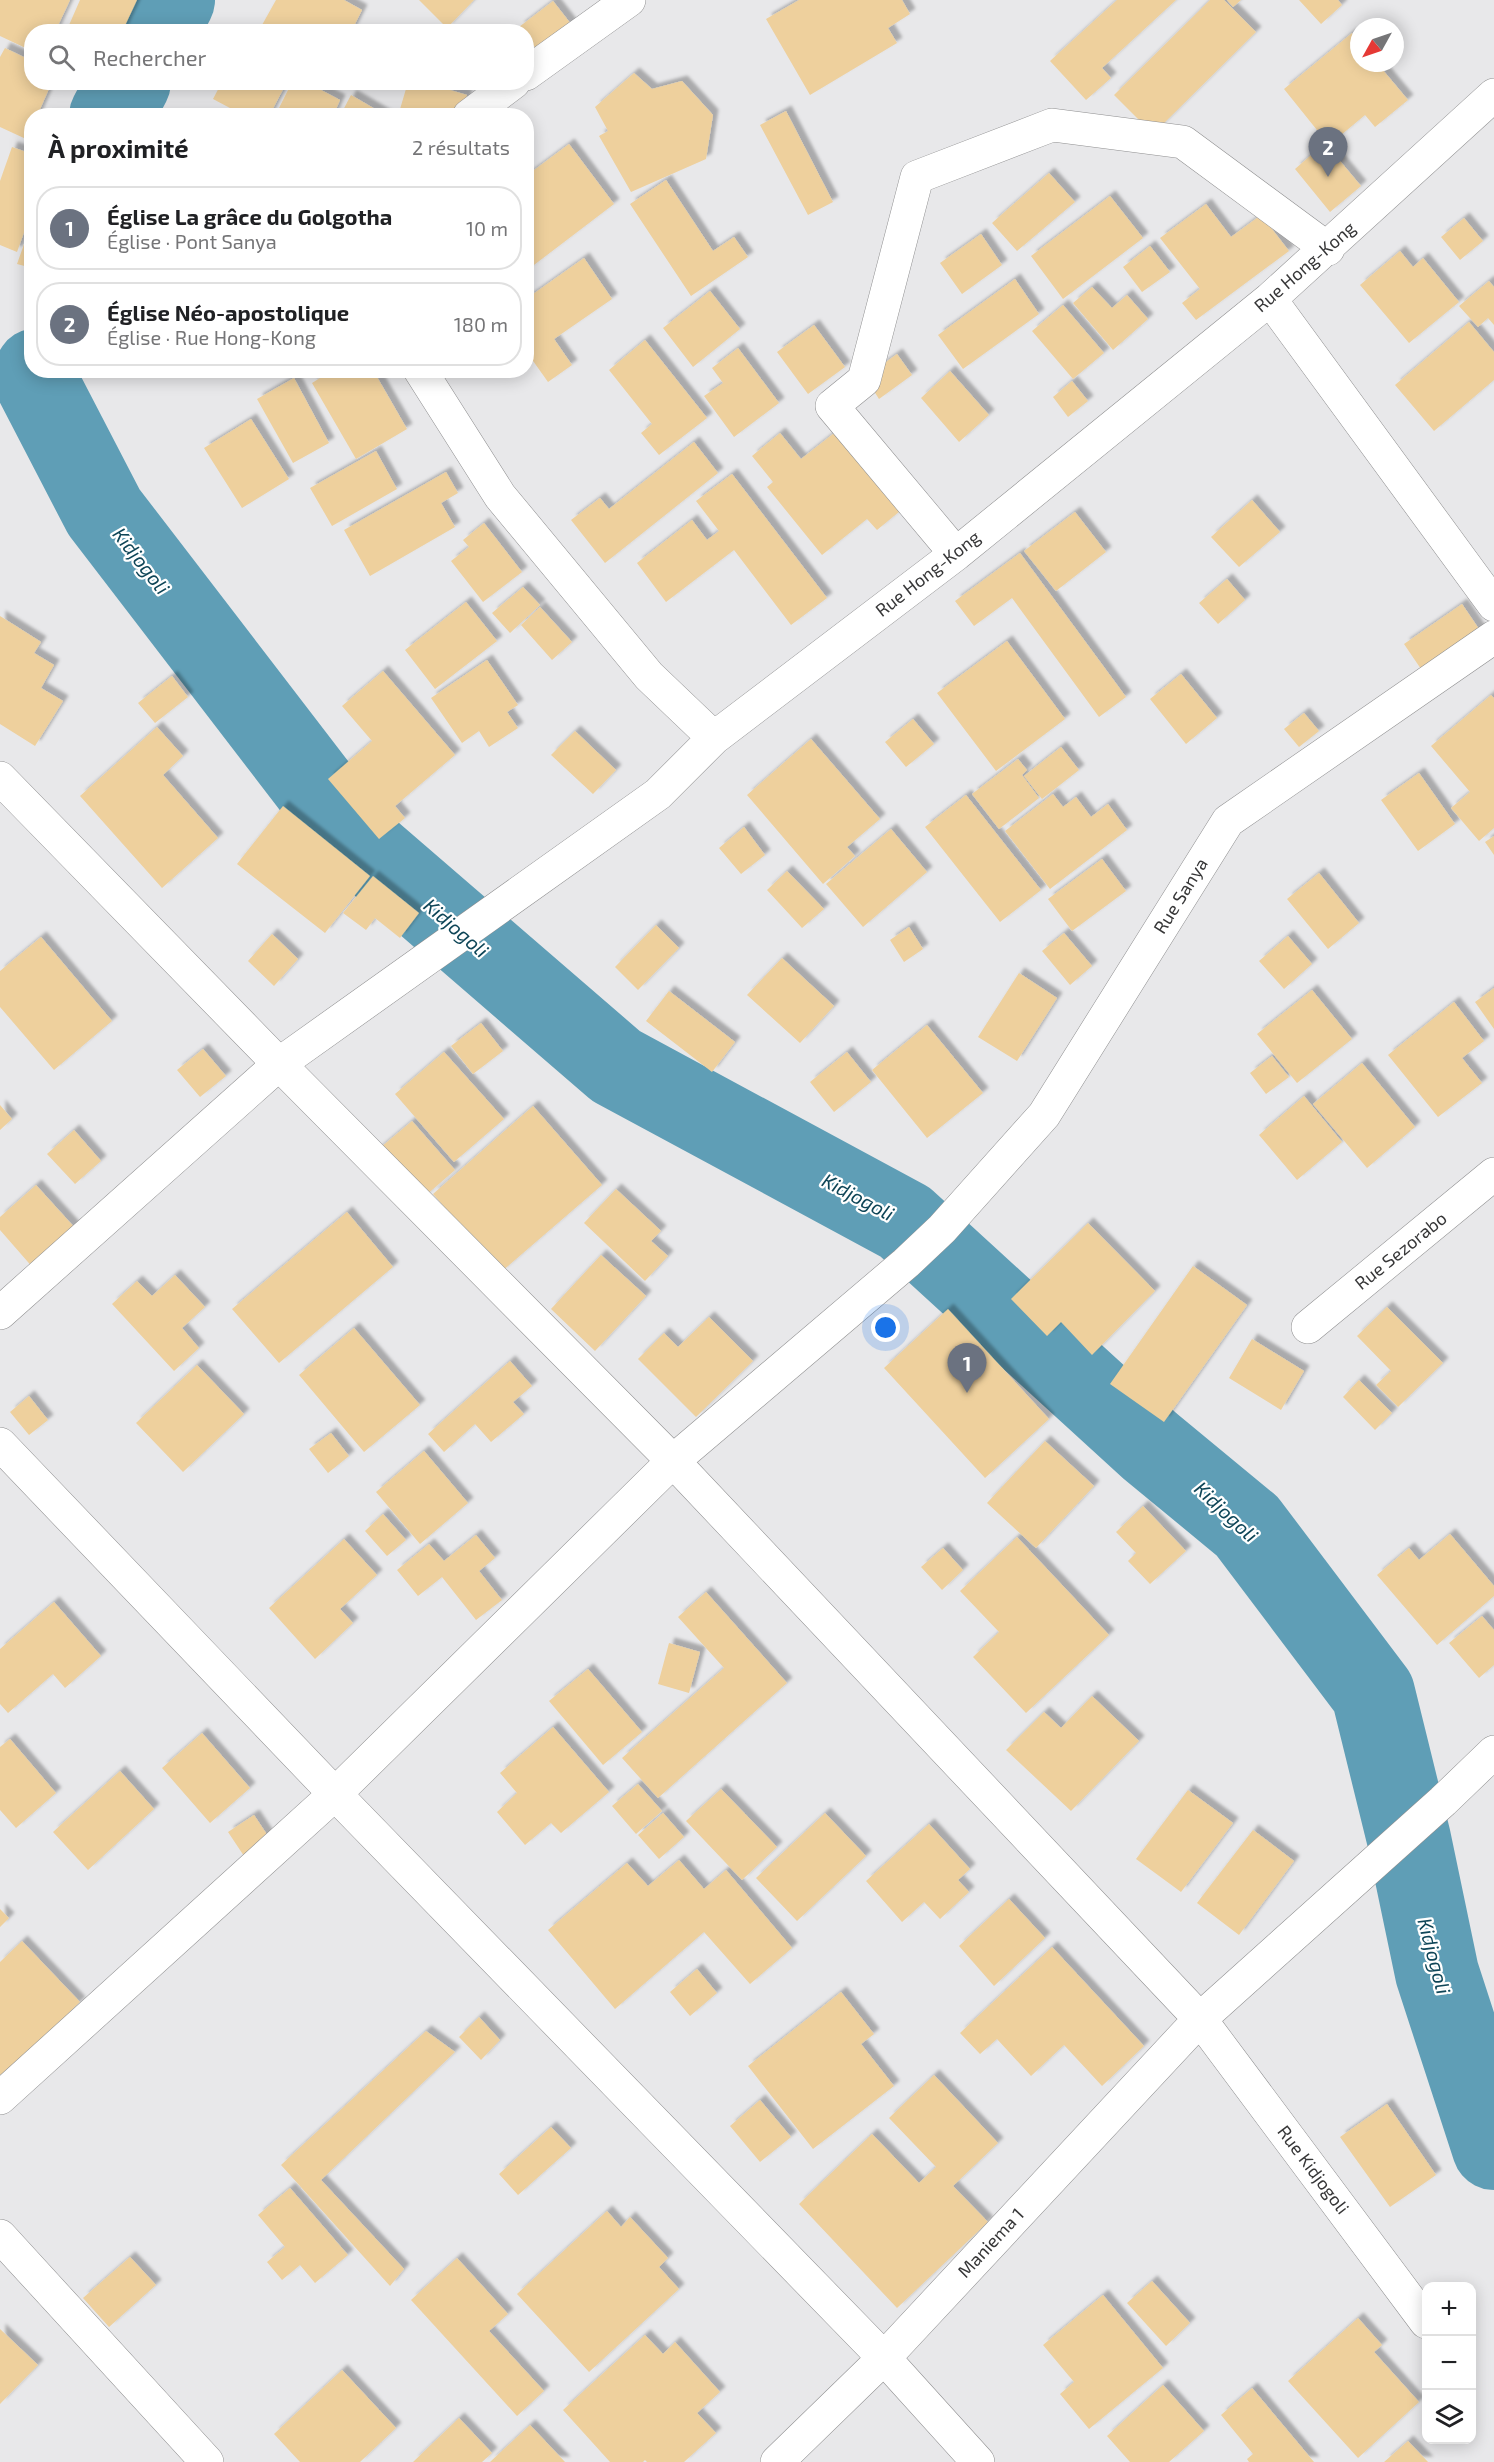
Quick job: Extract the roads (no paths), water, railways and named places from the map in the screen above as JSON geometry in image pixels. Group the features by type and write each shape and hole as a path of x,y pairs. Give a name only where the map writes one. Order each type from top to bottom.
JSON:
{"street":[{"path":"534,68 629,0"},
{"path":"479,108 503,90"},
{"name":"Rue Hong-Kong","path":"0,1313 279,1064 658,794 714,738 956,554 1270,299 1328,249 1494,95"},
{"path":"956,554 832,406 864,380 917,177 1052,124 1183,142 1328,249"},
{"path":"1270,299 1494,605"},
{"path":"425,378 500,496 649,676 714,738"},
{"name":"Rue Sanya","path":"0,2098 335,1794 673,1461 906,1263 942,1229 1044,1115 1228,821 1494,637"},
{"name":"Rue Kidjogoli","path":"0,778 279,1064 673,1461 1200,2019 1422,2317"},
{"name":"Rue Sezorabo","path":"1308,1327 1494,1174"},
{"path":"0,1444 335,1794 884,2358 978,2462"},
{"name":"Maniema 1","path":"777,2462 884,2358 1200,2019 1443,1801 1494,1752"},
{"path":"0,2235 207,2462"}],"waterway":[{"name":"Kidjogoli","path":"160,24 173,0"},
{"name":"Kidjogoli","path":"115,108 125,90"},
{"name":"Kidjogoli","path":"35,378 104,512 358,843 616,1066 905,1222 1150,1446 1247,1526 1373,1693 1409,1839 1437,1973 1494,2148"}],"place":[{"name":"Église Néo-apostolique","path":"1328,177"},
{"name":"Église La grâce du Golgotha","path":"967,1393"}]}
